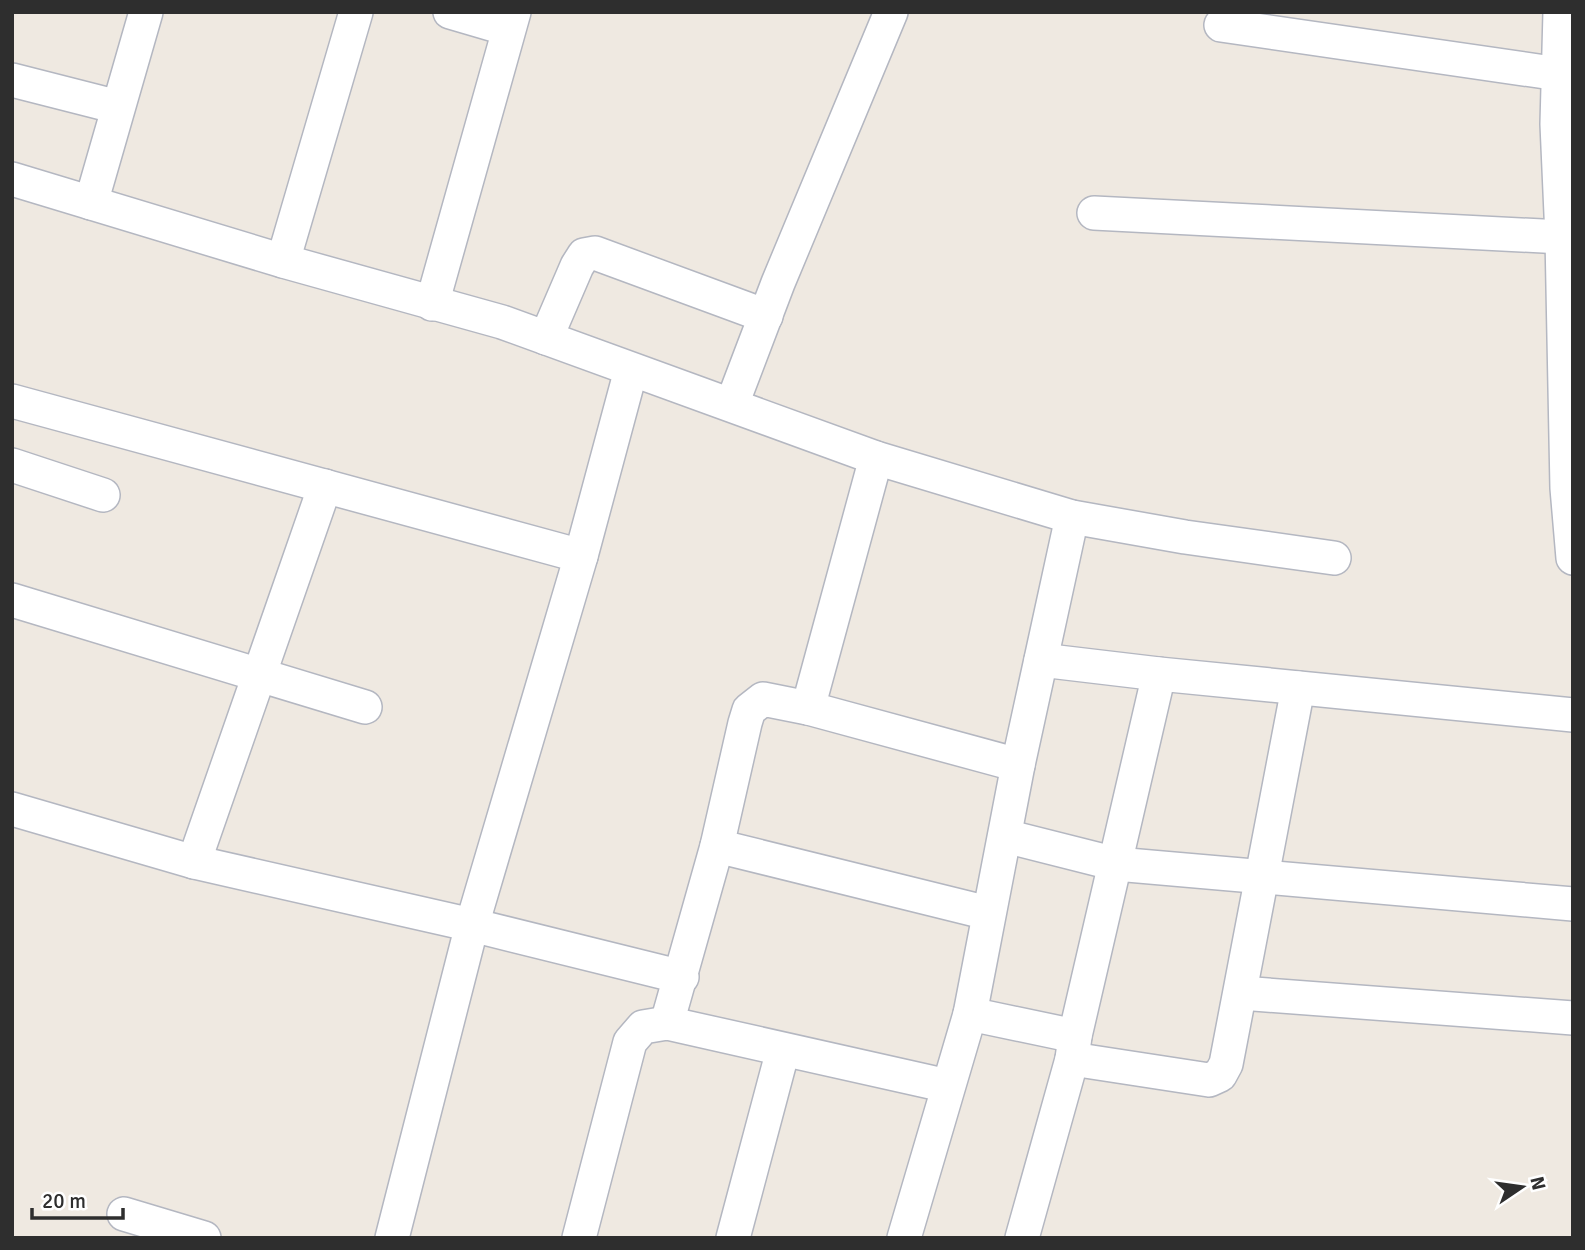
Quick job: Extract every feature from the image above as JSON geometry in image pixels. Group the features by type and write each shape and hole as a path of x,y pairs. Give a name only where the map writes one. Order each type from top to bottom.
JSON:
{"street":[{"path":"91,203 146,12"},
{"path":"283,261 356,12"},
{"path":"432,304 511,21 450,12"},
{"path":"732,404 891,12"},
{"path":"1560,12 1559,74 1565,127 1562,237 1569,445 1567,500 1573,558"},
{"path":"1221,25 1559,74"},
{"path":"12,80 118,107"},
{"path":"12,179 283,261 502,322 876,458 1072,517 1185,537 1334,558"},
{"path":"1094,213 1562,237"},
{"path":"547,338 577,266 584,255 595,253 766,316"},
{"path":"392,1238 472,925 581,556 631,370"},
{"path":"12,401 581,556"},
{"path":"808,708 876,458"},
{"path":"12,465 103,495"},
{"path":"194,862 325,486"},
{"path":"904,1238 970,1014 1018,765 1072,517"},
{"path":"12,600 365,707"},
{"path":"1041,660 1573,715"},
{"path":"1021,1238 1073,1047 1159,674"},
{"path":"970,1014 1073,1047 1209,1080 1220,1075 1226,1064 1241,993 1298,688"},
{"path":"667,1023 717,846 749,710 763,699 808,708 1018,765"},
{"path":"12,809 194,862 472,925 682,977"},
{"path":"1005,836 1116,864 1573,904"},
{"path":"717,846 988,913"},
{"path":"1241,993 1573,1018"},
{"path":"579,1238 630,1042 643,1027 667,1023 948,1086"},
{"path":"733,1238 783,1050"},
{"path":"124,1213 199,1237"}]}
